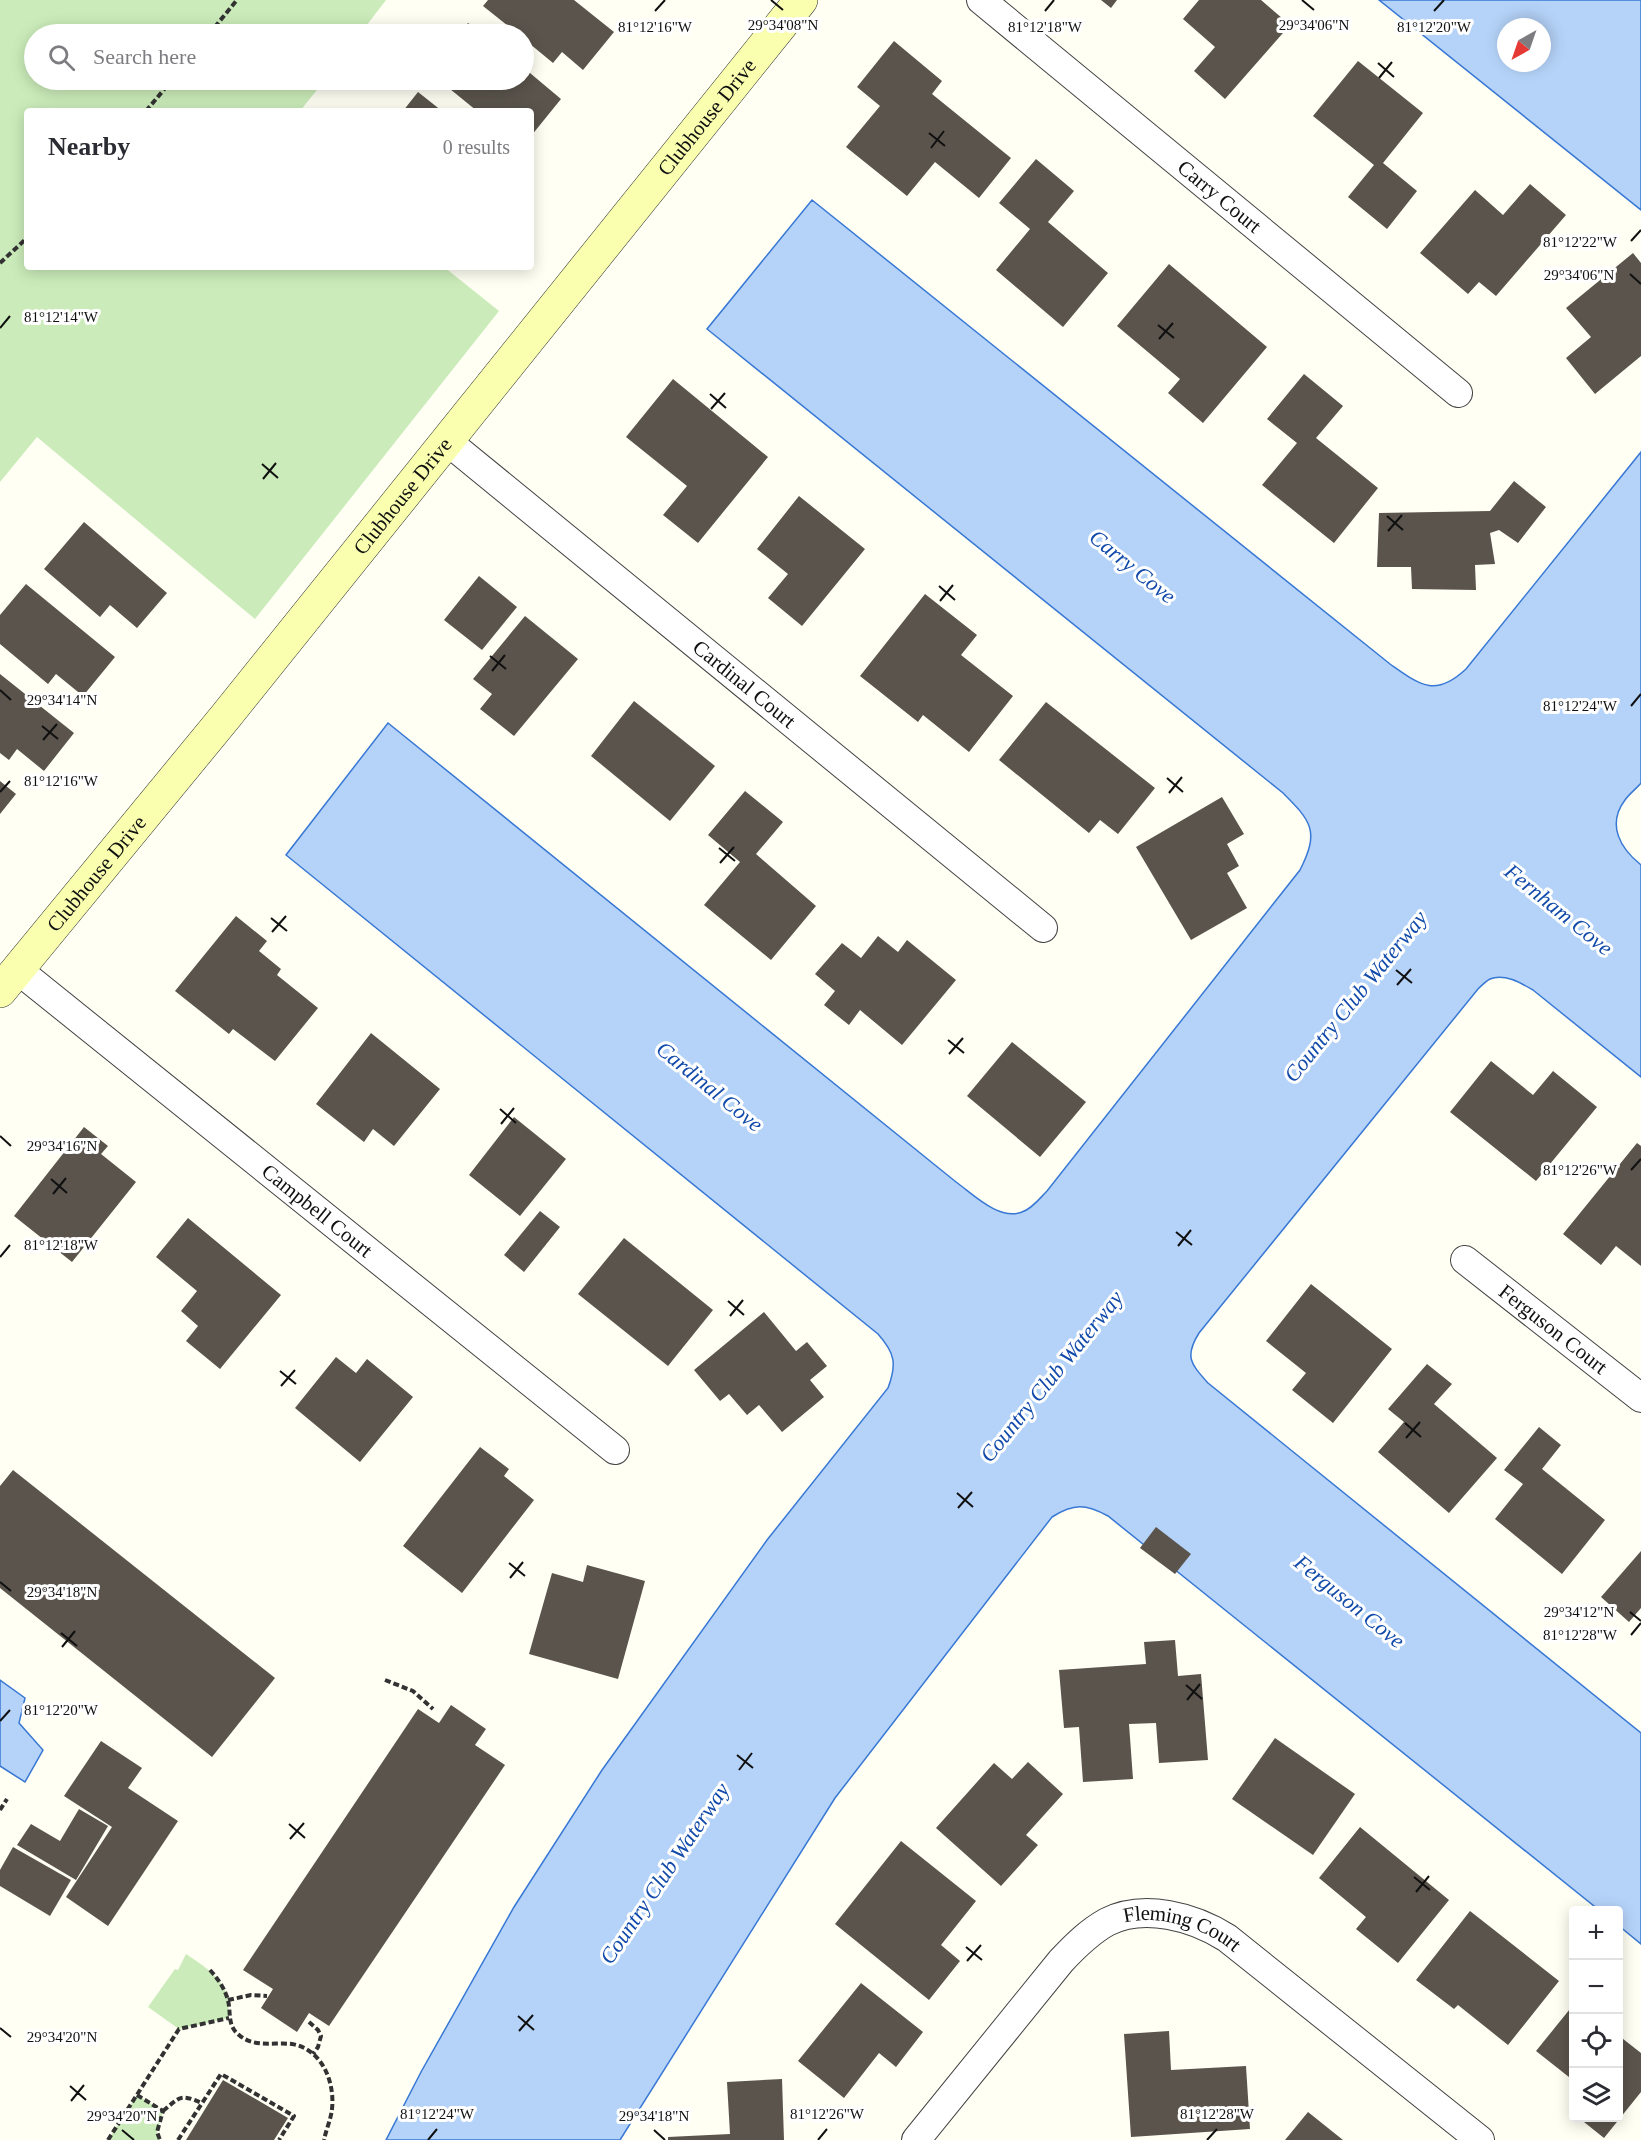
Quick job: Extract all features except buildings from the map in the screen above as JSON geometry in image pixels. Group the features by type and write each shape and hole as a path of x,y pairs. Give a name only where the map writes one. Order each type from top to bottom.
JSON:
{"street":[{"name":"Clubhouse Drive","path":"9,981 226,716 801,0"},
{"name":"Carry Court","path":"981,0 1458,393"},
{"name":"Cardinal Court","path":"447,441 1043,928"},
{"name":"Campbell Court","path":"9,981 615,1450"},
{"name":"Ferguson Court","path":"1465,1260 1641,1398"},
{"name":"Fleming Court","path":"916,2140 1061,1961 1082,1940 1109,1921 1145,1914 1173,1915 1187,1919 1215,1930 1227,1938 1480,2140"}],"path":[{"path":"217,24 237,0"},
{"path":"149,108 164,90"},
{"path":"0,263 24,241"},
{"path":"385,1680 413,1691 433,1710"},
{"path":"0,1810 8,1799"},
{"path":"210,1970 221,1983 228,2000 229,2018 233,2030 245,2040 255,2043 293,2044 308,2050 325,2069 332,2087 332,2110 324,2140"},
{"path":"228,2000 251,1995 267,1996"},
{"path":"108,2140 179,2029 229,2018"},
{"path":"309,2022 321,2036 318,2048 313,2054"},
{"path":"178,2140 221,2074 294,2116 279,2140"},
{"path":"137,2095 163,2111"},
{"path":"160,2140 157,2132 163,2111 179,2098 186,2096 202,2103"}],"green space":[{"path":"0,0 386,0 368,24 24,24 24,90 317,90 302,108 24,108 24,270 448,270 499,311 255,619 37,437 0,482"},
{"path":"186,1954 212,1973 221,1984 228,1998 229,2018 179,2029 148,2007 175,1969 178,1970"},
{"path":"137,2095 163,2111 157,2132 160,2140 108,2140"}],"water":[{"path":"1379,0 1641,0 1641,210"},
{"path":"812,200 1390,664 1410,678 1428,685 1436,686 1445,683 1466,669 1641,452 1641,783 1619,809 1616,827 1627,852 1641,865 1641,1077 1533,990 1507,978 1495,977 1488,980 1478,989 1199,1333 1194,1341 1191,1354 1197,1371 1208,1383 1641,1733 1641,1944 1623,1929 1623,1906 1594,1906 1108,1516 1086,1507 1074,1507 1052,1517 835,1798 620,2140 386,2140 421,2072 514,1907 602,1770 767,1540 888,1388 893,1372 893,1359 888,1347 878,1334 286,855 388,723 956,1182 995,1210 1013,1214 1029,1208 1047,1191 1300,870 1310,845 1311,836 1306,819 1283,793 707,329"},
{"path":"0,1680 25,1698 19,1723 43,1750 25,1782 0,1766"}],"water label":[{"name":"Carry Cove","path":"1133,566"},
{"name":"Fernham Cove","path":"1559,909"},
{"name":"Country Club Waterway","path":"1355,996"},
{"name":"Cardinal Cove","path":"710,1086"},
{"name":"Country Club Waterway","path":"1051,1376"},
{"name":"Ferguson Cove","path":"1350,1601"},
{"name":"Country Club Waterway","path":"664,1873"}]}
